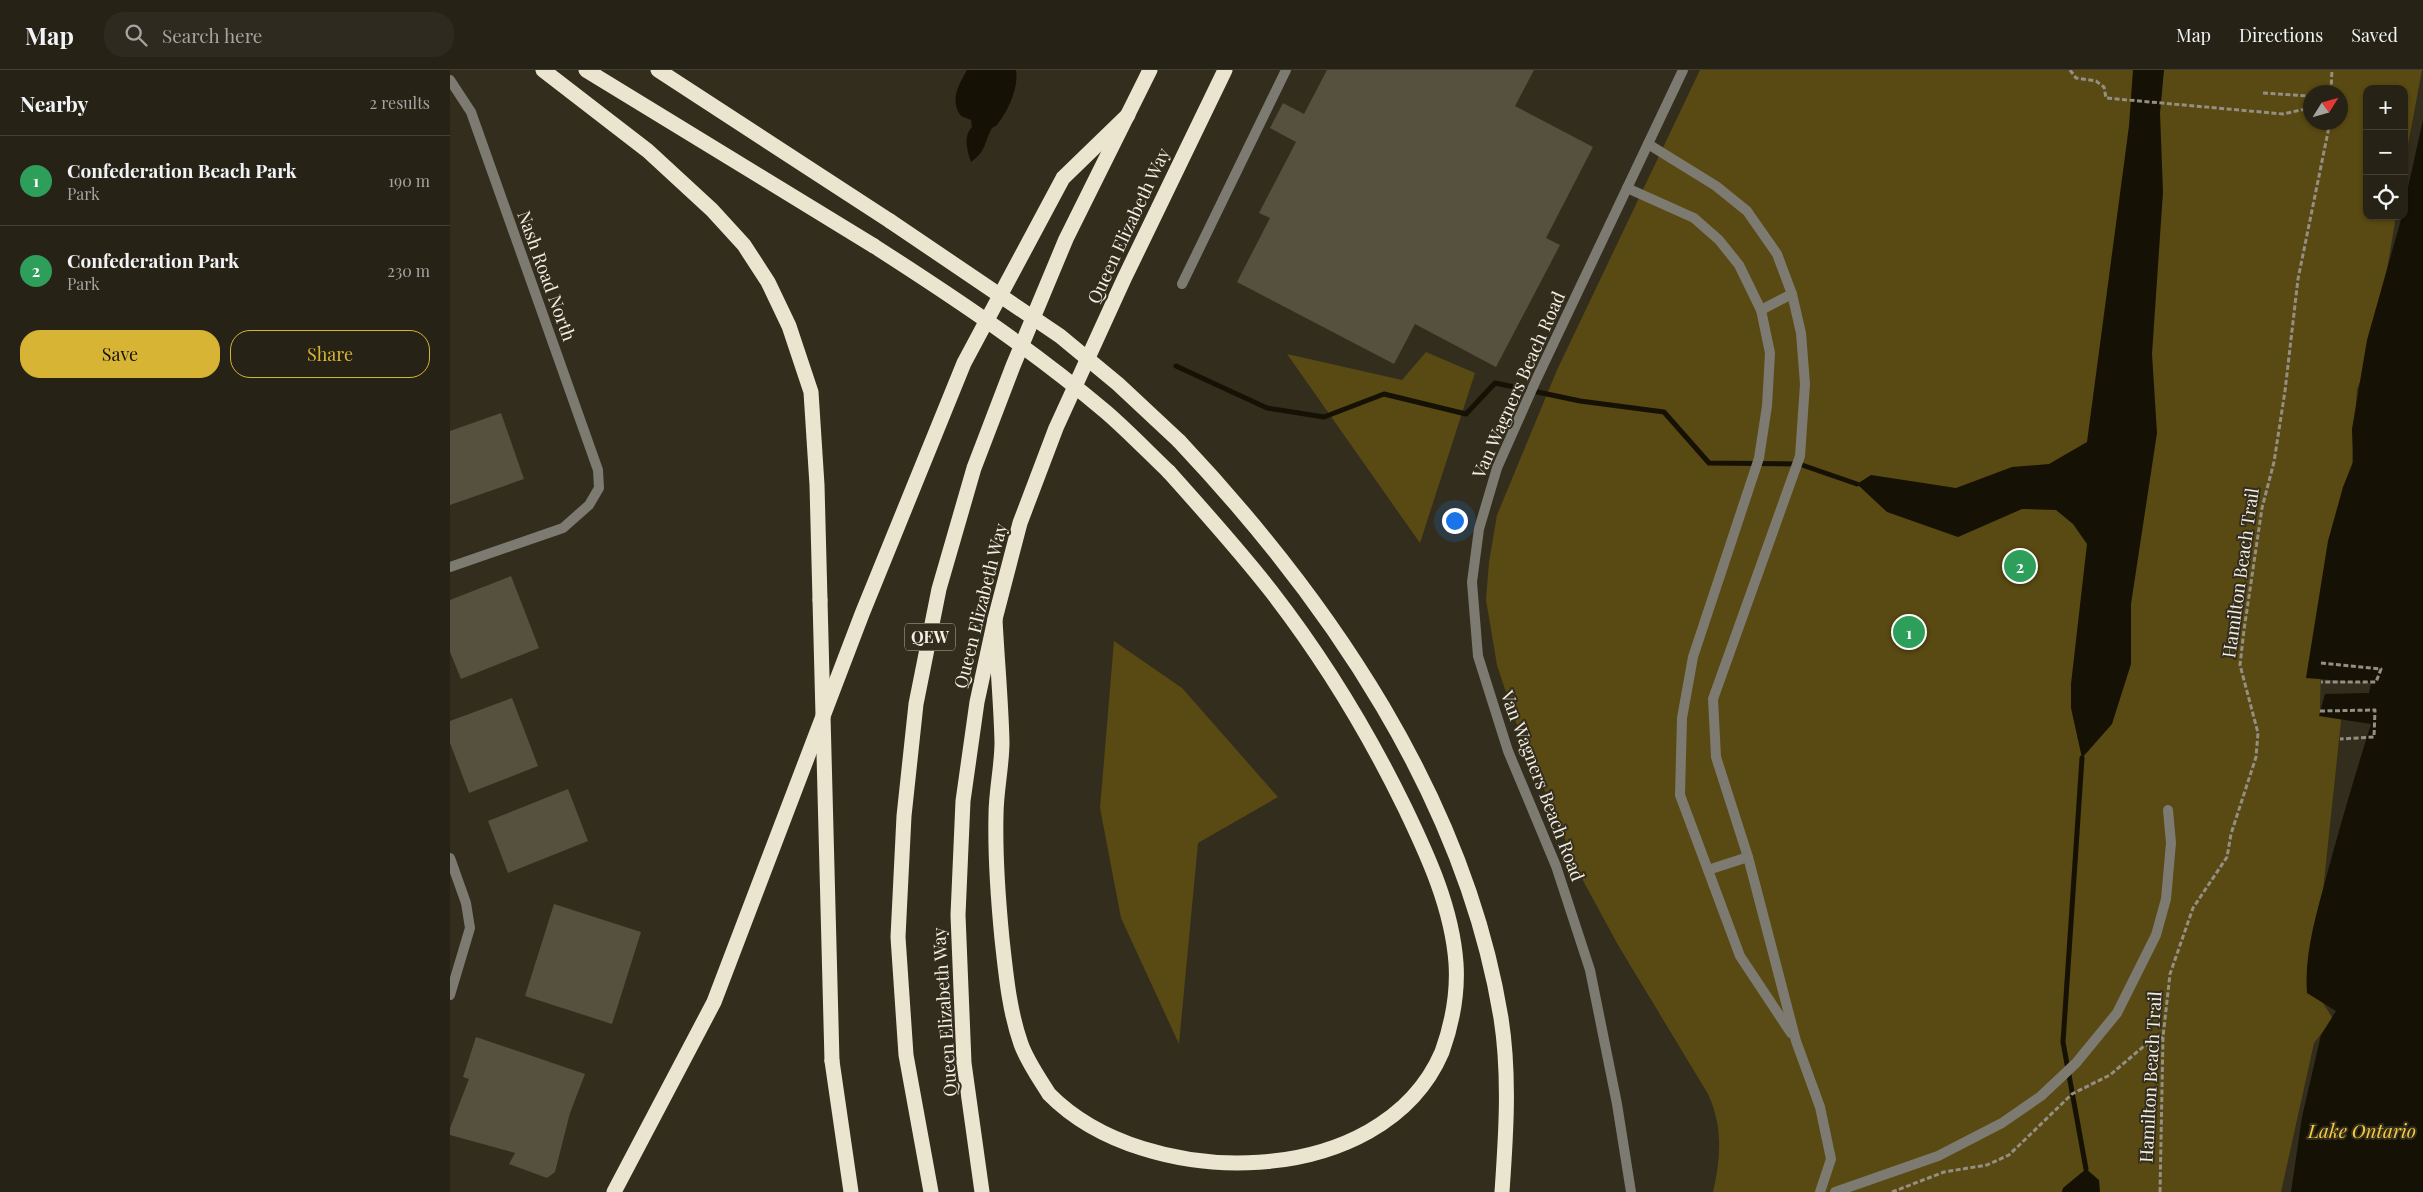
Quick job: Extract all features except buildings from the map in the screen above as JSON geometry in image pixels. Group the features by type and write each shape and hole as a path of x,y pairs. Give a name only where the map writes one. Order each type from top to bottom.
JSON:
{"highway":[{"path":"543,70 648,150 712,210 744,245 768,282 789,326 811,392 818,485 832,1061 852,1192"},
{"path":"586,70 874,246 963,303 1041,360 1107,413 1169,472 1273,593 1328,671 1380,758 1420,838 1442,897 1452,932 1456,966 1450,1030 1437,1066 1421,1094 1402,1120 1369,1148"},
{"path":"658,70 890,221 1060,336 1118,384 1179,441 1229,494 1316,603 1356,661 1406,748 1443,826 1469,893 1488,957 1501,1020 1505,1062 1506,1126 1502,1192"},
{"name":"Queen Elizabeth Way","path":"931,1192 906,1055 898,937 904,816 916,704 939,589 974,468 1013,366 1066,239 1150,70"},
{"name":"Queen Elizabeth Way","path":"982,1192 964,1063 958,915 963,801 977,702 995,618 1020,523 1056,428 1124,279 1225,70"},
{"path":"614,1192 714,1002 862,614 964,363 1063,178 1128,115"},
{"path":"995,618 1002,746 996,812 997,882 1009,996 1021,1045 1038,1078 1059,1109 1085,1136 1101,1147"}],"street":[{"path":"1182,284 1286,70"},
{"name":"Van Wagners Beach Road","path":"1631,1192 1617,1104 1590,970 1556,866 1508,751 1478,656 1472,582 1479,529 1497,468 1537,378 1683,70"},
{"name":"Nash Road North","path":"450,80 471,112 598,470 599,488 589,505 564,528 450,567"},
{"path":"1648,144 1716,186 1747,211 1777,254 1792,294 1801,333 1805,384 1800,456 1713,699 1716,757 1748,856 1796,1041 1820,1107 1831,1159 1820,1192"},
{"path":"1627,188 1694,218 1719,240 1739,266 1761,310 1770,353 1767,406 1759,458 1693,657 1682,718 1680,795 1740,956 1796,1041"},
{"path":"1761,310 1792,294"},
{"path":"1835,1192 1938,1156 2002,1123 2041,1096 2076,1063 2117,1013 2156,935 2166,900 2171,843 2168,810"},
{"path":"1708,870 1748,856"},
{"path":"450,858 466,903 470,928 450,995"}],"path":[{"path":"2070,70 2076,78 2096,81 2104,87 2106,98 2283,114 2303,110"},
{"path":"2332,70 2332,85"},
{"path":"2262,93 2303,96"},
{"name":"Hamilton Beach Trail","path":"2160,1192 2163,1037 2170,974 2193,908 2227,857 2231,834 2256,757 2258,733 2240,665 2244,630 2262,508 2277,444 2298,278 2328,130"},
{"path":"2321,663 2381,669 2376,682 2321,682"},
{"path":"2320,711 2375,710 2374,737 2340,739"},
{"path":"1892,1192 1944,1172 1987,1165 2009,1155 2072,1094 2110,1074 2144,1046 2163,1037"}],"shaded area":[{"path":"1700,70 2422,70 2408,145 2408,85 2363,85 2363,220 2395,220 2374,348 2357,389 2352,467 2321,663 2320,710 2342,712 2315,966 2315,990 2333,1019 2314,1043 2281,1192 1713,1192 1718,1167 1719,1142 1713,1106 1708,1094 1618,945 1580,875 1515,720 1497,665 1486,600 1489,562 1497,515 1557,370"},
{"path":"1426,352 1475,373 1420,543 1287,354 1402,380"},
{"path":"1114,641 1182,688 1278,797 1198,843 1179,1044 1121,918 1100,808"}],"water":[{"path":"967,70 1016,70 1016,84 1012,99 997,125 993,127 982,151 971,162 968,153 967,135 972,127 971,120 961,116 956,104 956,93"},
{"path":"2133,70 2164,70 2160,113 2163,192 2152,354 2157,433 2131,604 2131,664 2112,724 2082,758 2071,708 2071,684 2087,544 2073,524 2056,510 2022,509 1958,537 1887,512 1857,484 1871,475 1956,488 2012,467 2049,464 2087,442 2129,126"},
{"name":"Lake Ontario","path":"2423,120 2423,1192 2291,1192 2302,1117 2321,1035 2336,1011 2307,993 2309,950 2331,859 2371,724 2319,716 2325,694 2369,693 2371,683 2306,678 2328,541 2343,487 2353,462 2352,429 2367,340 2401,220 2408,220 2408,187"},
{"path":"2086,1169 2099,1180 2100,1192 2062,1192 2063,1188"}],"waterway":[{"path":"1176,366 1267,408 1324,417 1384,394 1466,414 1495,383 1580,401 1664,412 1709,463 1799,464 1857,484"},
{"path":"2082,758 2063,1042 2086,1169"}],"place":[{"name":"Confederation Park","path":"2020,566"},
{"name":"Confederation Beach Park","path":"1909,632"}]}
